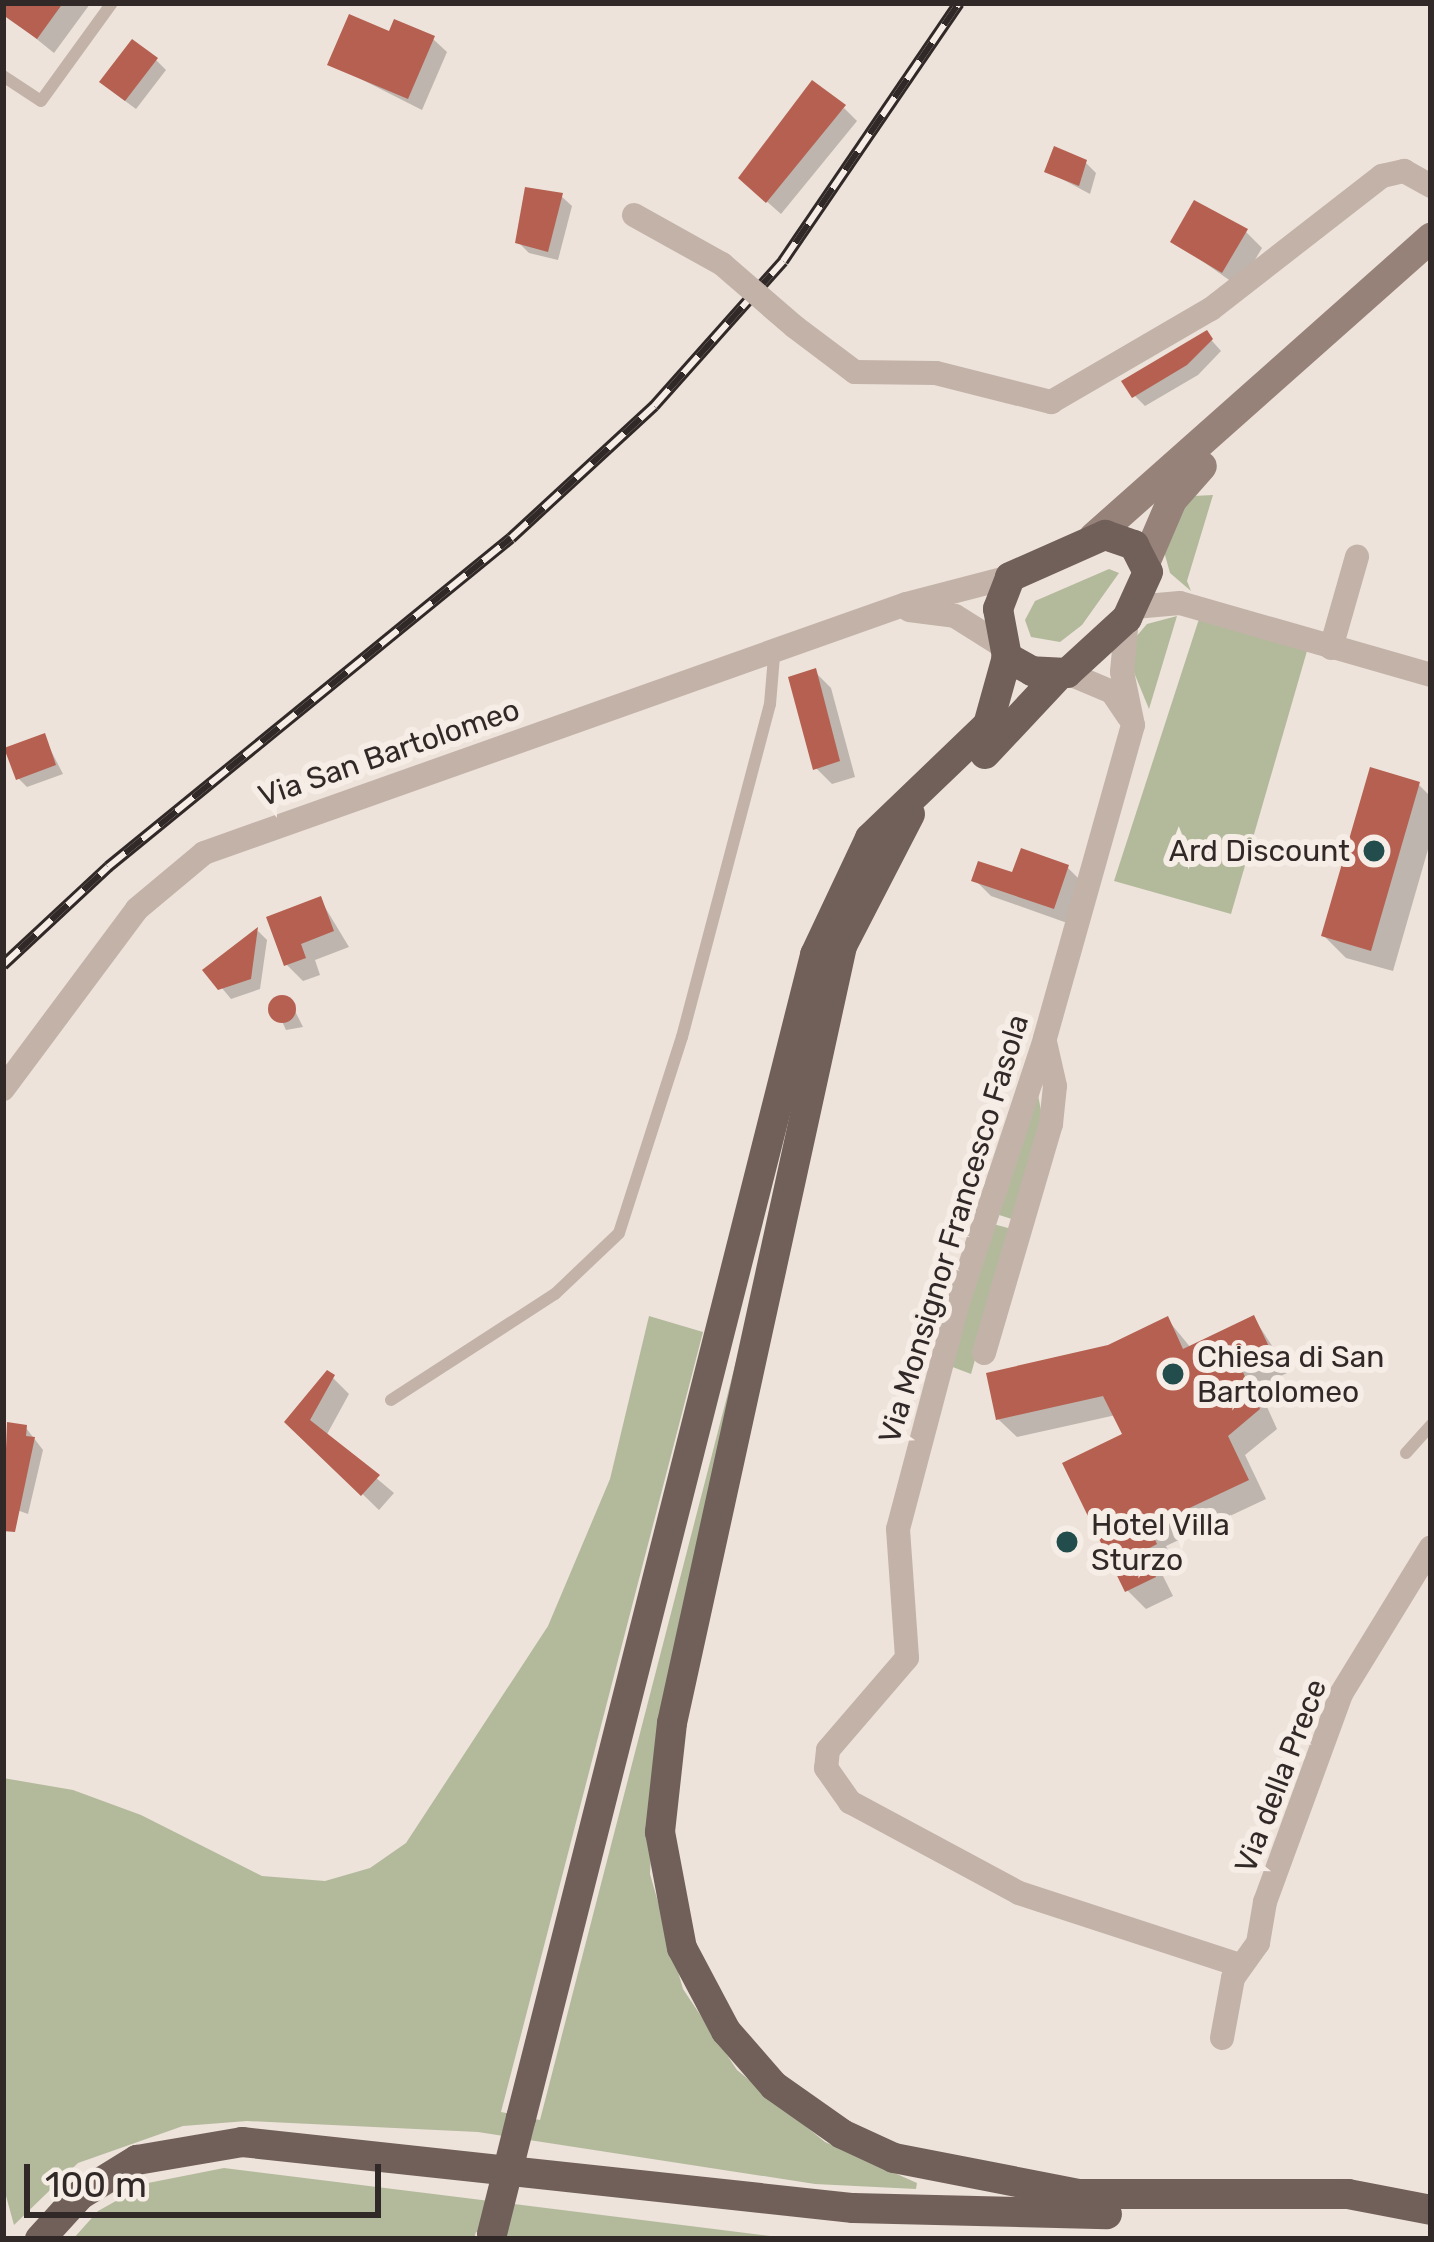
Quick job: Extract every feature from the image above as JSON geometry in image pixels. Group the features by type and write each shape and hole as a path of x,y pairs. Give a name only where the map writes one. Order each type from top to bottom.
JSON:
{"main road":[{"path":"492,2237 815,955 855,869 886,820 988,725 1004,651 998,609 1010,577 1094,537 1431,238"},
{"path":"855,869 910,814 993,747 1130,612 1172,500 1339,323"},
{"path":"1094,537 1126,540 1147,567"},
{"path":"1004,651 1063,673"},
{"path":"910,814 842,946 672,1723 660,1832 665,1887 698,1987 726,2031 774,2086 842,2134 894,2158 1018,2188 1180,2204"},
{"path":"40,2239 80,2194 136,2161 242,2142 853,2208 1180,2204 1348,2194 1431,2211"}],"street":[{"path":"634,215 722,264 855,372 936,373 1051,402 1211,309 1382,176 1404,171 1431,186"},
{"path":"1331,648 1357,557"},
{"path":"1147,567 1214,612"},
{"name":"Via San Bartolomeo","path":"3,1089 137,909 204,853 889,613 1010,577"},
{"path":"1133,725 1122,672 1130,612 1180,603 1431,675"},
{"path":"889,613 939,611 1004,651"},
{"path":"1063,673 1112,692 1133,725"},
{"name":"Via Monsignor Francesco Fasola","path":"1133,725 1045,1039 958,1302 898,1529 907,1658 828,1750 826,1768 850,1802 1018,1894 1239,1965"},
{"path":"984,1353 1051,1124 1055,1086 1045,1039"},
{"name":"Via della Prece","path":"1222,2038 1239,1965 1258,1943 1265,1902 1341,1694 1431,1547"}],"lane":[{"path":"3,76 41,101 112,3"},
{"path":"391,1400 556,1294 619,1234 682,1037 770,704 774,656"},
{"path":"1406,1453 1431,1425"}],"green space":[{"path":"1213,495 1187,581 1191,591 1170,573 1163,548 1174,514 1193,496"},
{"path":"1109,569 1119,573 1082,625 1060,642 1031,637 1025,620 1035,601"},
{"path":"1177,616 1149,709 1133,670 1135,638 1147,624"},
{"path":"1199,619 1307,651 1231,914 1114,881"},
{"path":"1038,1095 1044,1126 1015,1220 996,1214"},
{"path":"993,1224 1012,1229 971,1374 950,1366"},
{"path":"649,1316 703,1332 501,2112 540,2120 739,1350 657,1734 650,1874 683,1989 737,2070 825,2142 917,2183 916,2189 815,2184 478,2132 247,2121 183,2126 78,2163 14,2225 3,2185 3,1778 73,1790 141,1815 262,1876 325,1881 370,1868 406,1843 548,1626 610,1479"},
{"path":"224,2168 795,2239 515,2239 476,2232 474,2239 73,2239 98,2211 148,2183"}],"building":[{"path":"3,3 63,3 37,39 3,15"},
{"path":"349,14 389,31 394,19 435,36 408,99 327,65"},
{"path":"132,39 158,58 125,101 99,82"},
{"path":"812,80 846,105 766,203 738,178"},
{"path":"1054,146 1087,160 1079,186 1044,172"},
{"path":"525,187 563,193 548,252 515,243"},
{"path":"1194,200 1248,229 1222,273 1170,242"},
{"path":"1207,330 1213,339 1187,365 1132,398 1121,381"},
{"path":"816,668 840,761 813,770 788,677"},
{"path":"45,733 56,765 16,780 4,748"},
{"path":"1370,767 1420,782 1371,951 1321,936"},
{"path":"1021,848 1069,865 1054,909 971,881 978,861 1012,872"},
{"path":"321,896 334,931 301,944 306,958 284,966 266,917"},
{"path":"258,927 251,979 218,990 202,970"},
{"path":"282,995 292,999 296,1009 292,1019 282,1023 272,1019 268,1009 272,999"},
{"path":"1254,1315 1272,1353 1241,1368 1260,1409 1228,1436 1249,1480 1149,1527 1157,1544 1144,1551 1156,1577 1125,1592 1062,1463 1122,1434 1103,1396 996,1420 986,1373 1108,1345 1168,1316 1183,1349"},
{"path":"327,1370 335,1375 310,1420 380,1475 361,1496 284,1422"},
{"path":"7,1422 27,1425 26,1436 35,1437 15,1532 3,1531"}],"railway":[{"path":"3,965 108,867 511,538 654,406 783,261 959,3"}],"place":[{"name":"Ard Discount","path":"1374,851"},
{"name":"Chiesa di San Bartolomeo","path":"1173,1374"},
{"name":"Hotel Villa Sturzo","path":"1067,1542"}]}
